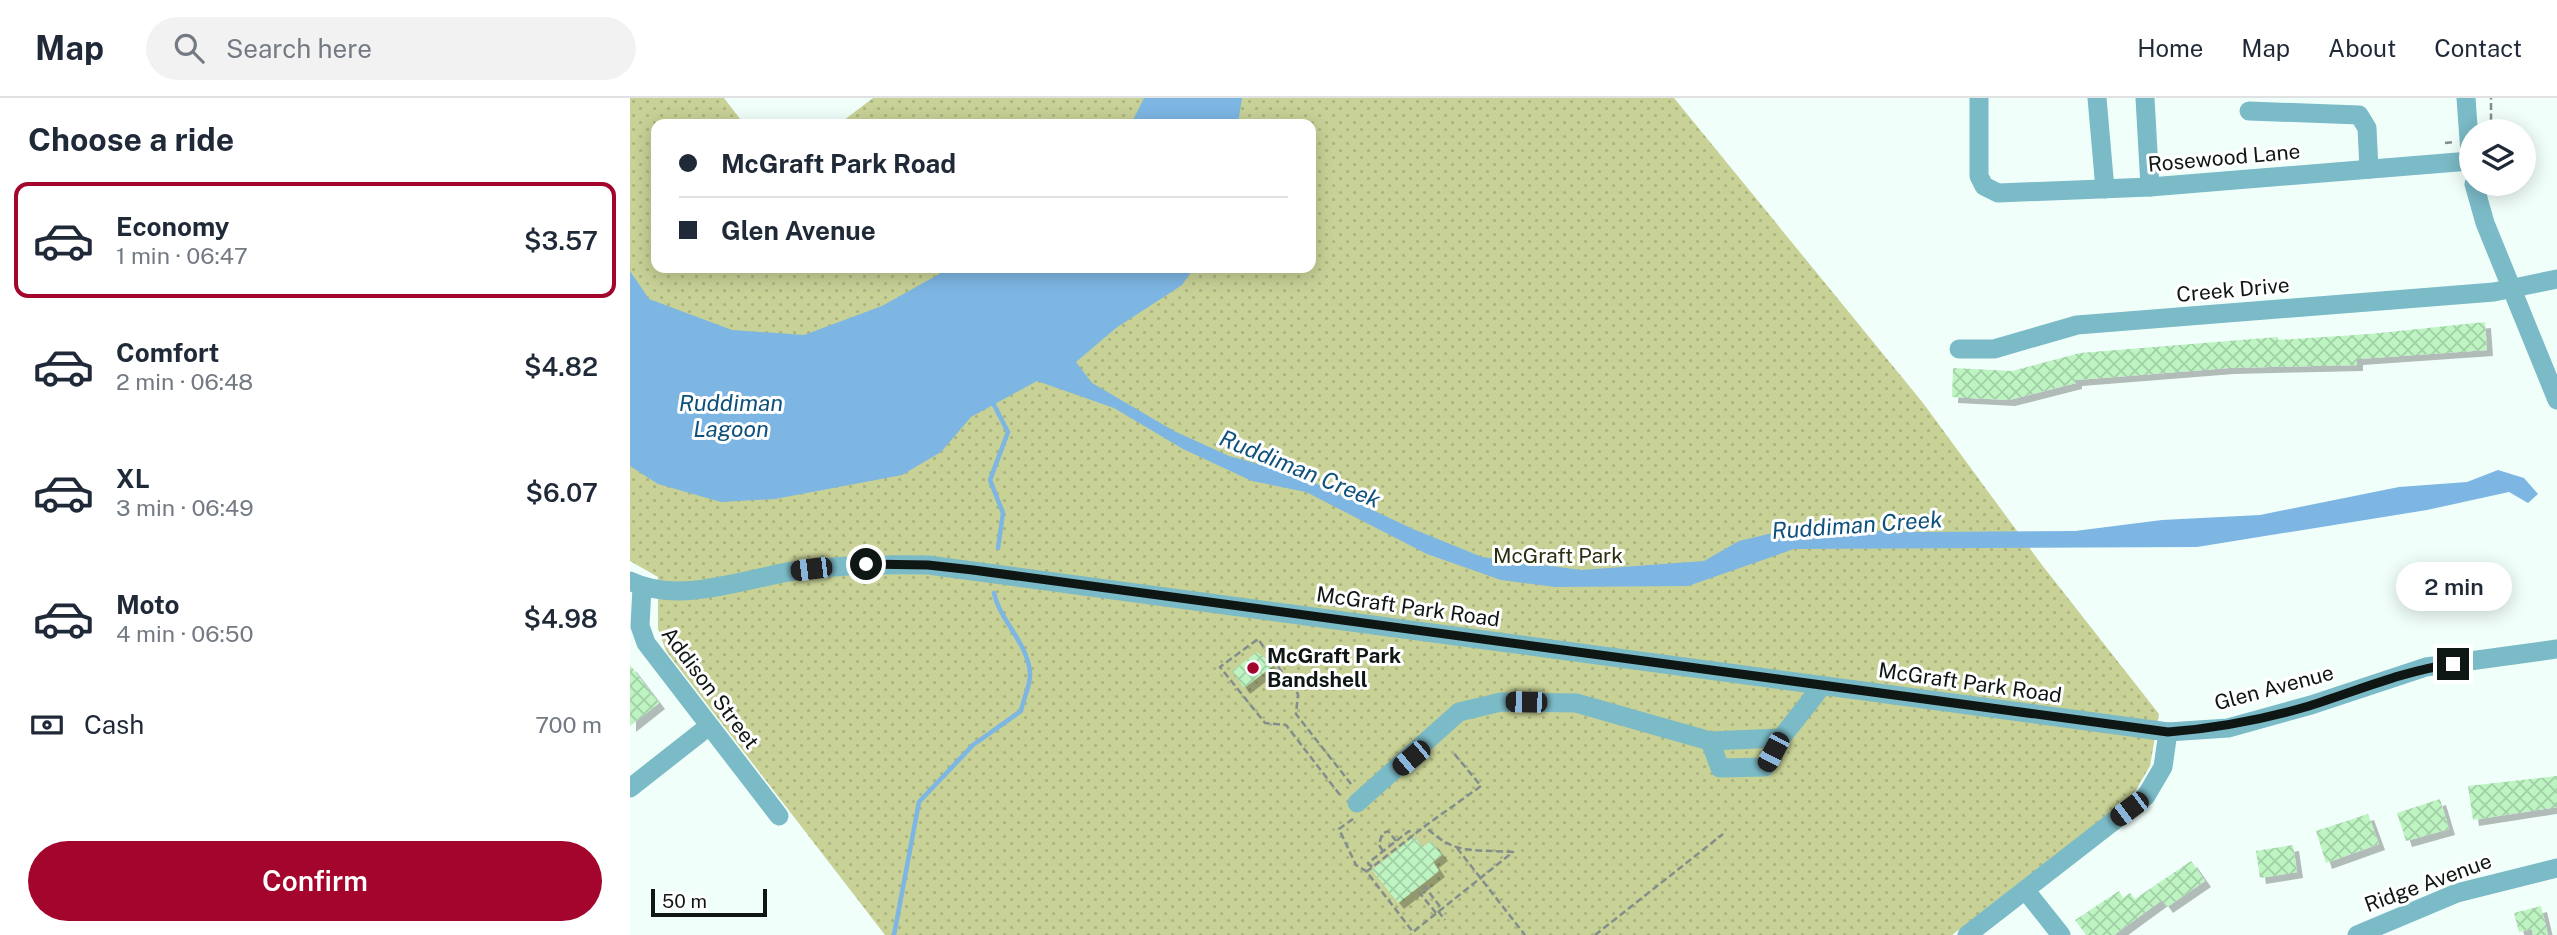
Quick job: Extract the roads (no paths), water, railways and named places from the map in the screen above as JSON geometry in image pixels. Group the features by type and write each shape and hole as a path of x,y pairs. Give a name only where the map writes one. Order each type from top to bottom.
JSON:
{"street":[{"name":"Rosewood Lane","path":"1979,98 1979,176 1984,186 1998,193 2150,187 2459,165"},
{"path":"2098,98 2105,189"},
{"path":"2145,98 2150,187"},
{"path":"2466,98 2467,119"},
{"path":"2249,111 2359,115 2368,128 2369,169"},
{"path":"2477,196 2485,223 2557,400"},
{"name":"Creek Drive","path":"1959,349 1994,349 2077,325 2512,290 2557,279"},
{"name":"McGraft Park Road","path":"636,584 707,588 851,564 928,565 2168,732"},
{"name":"Addison Street","path":"636,584 641,634 779,816"},
{"name":"Glen Avenue","path":"2168,732 2228,728 2311,705 2426,667 2557,649"},
{"path":"1710,741 1720,768 1765,767 1781,737 1822,686"},
{"path":"1354,804 1459,712 1501,702 1576,703 1710,741 1781,737"},
{"path":"630,788 709,726"},
{"path":"1967,935 2146,796 2163,767 2168,732"},
{"name":"Ridge Avenue","path":"2357,935 2457,892 2557,868"},
{"path":"2026,891 2061,935"}],"water":[{"path":"1144,98 1242,98 1239,119 1134,119"},
{"name":"Ruddiman Lagoon","path":"630,271 649,299 732,330 804,335 882,306 941,273 1190,273 1182,285 1116,328 1076,362 1092,383 1174,431 1229,456 1298,475 1413,529 1482,557 1581,570 1704,561 1739,541 1793,528 1923,532 2075,531 2162,520 2260,515 2399,487 2467,482 2498,470 2524,478 2538,494 2528,503 2509,492 2427,510 2197,547 1794,549 1688,586 1555,587 1501,580 1427,554 1306,492 1252,481 1183,449 1114,408 1037,381 971,417 941,452 902,475 775,499 721,502 658,484 630,466"}],"waterway":[{"path":"992,401 1008,432 990,480 1003,513 998,548"},
{"path":"894,935 919,802 973,745 1021,711 1030,677 1028,662 994,593"}],"place":[{"name":"McGraft Park Bandshell","path":"1253,668"}],"water label":[{"name":"Ruddiman Creek","path":"1300,469"},
{"name":"Ruddiman Creek","path":"1857,525"}],"park label":[{"name":"McGraft Park","path":"1558,556"}]}
